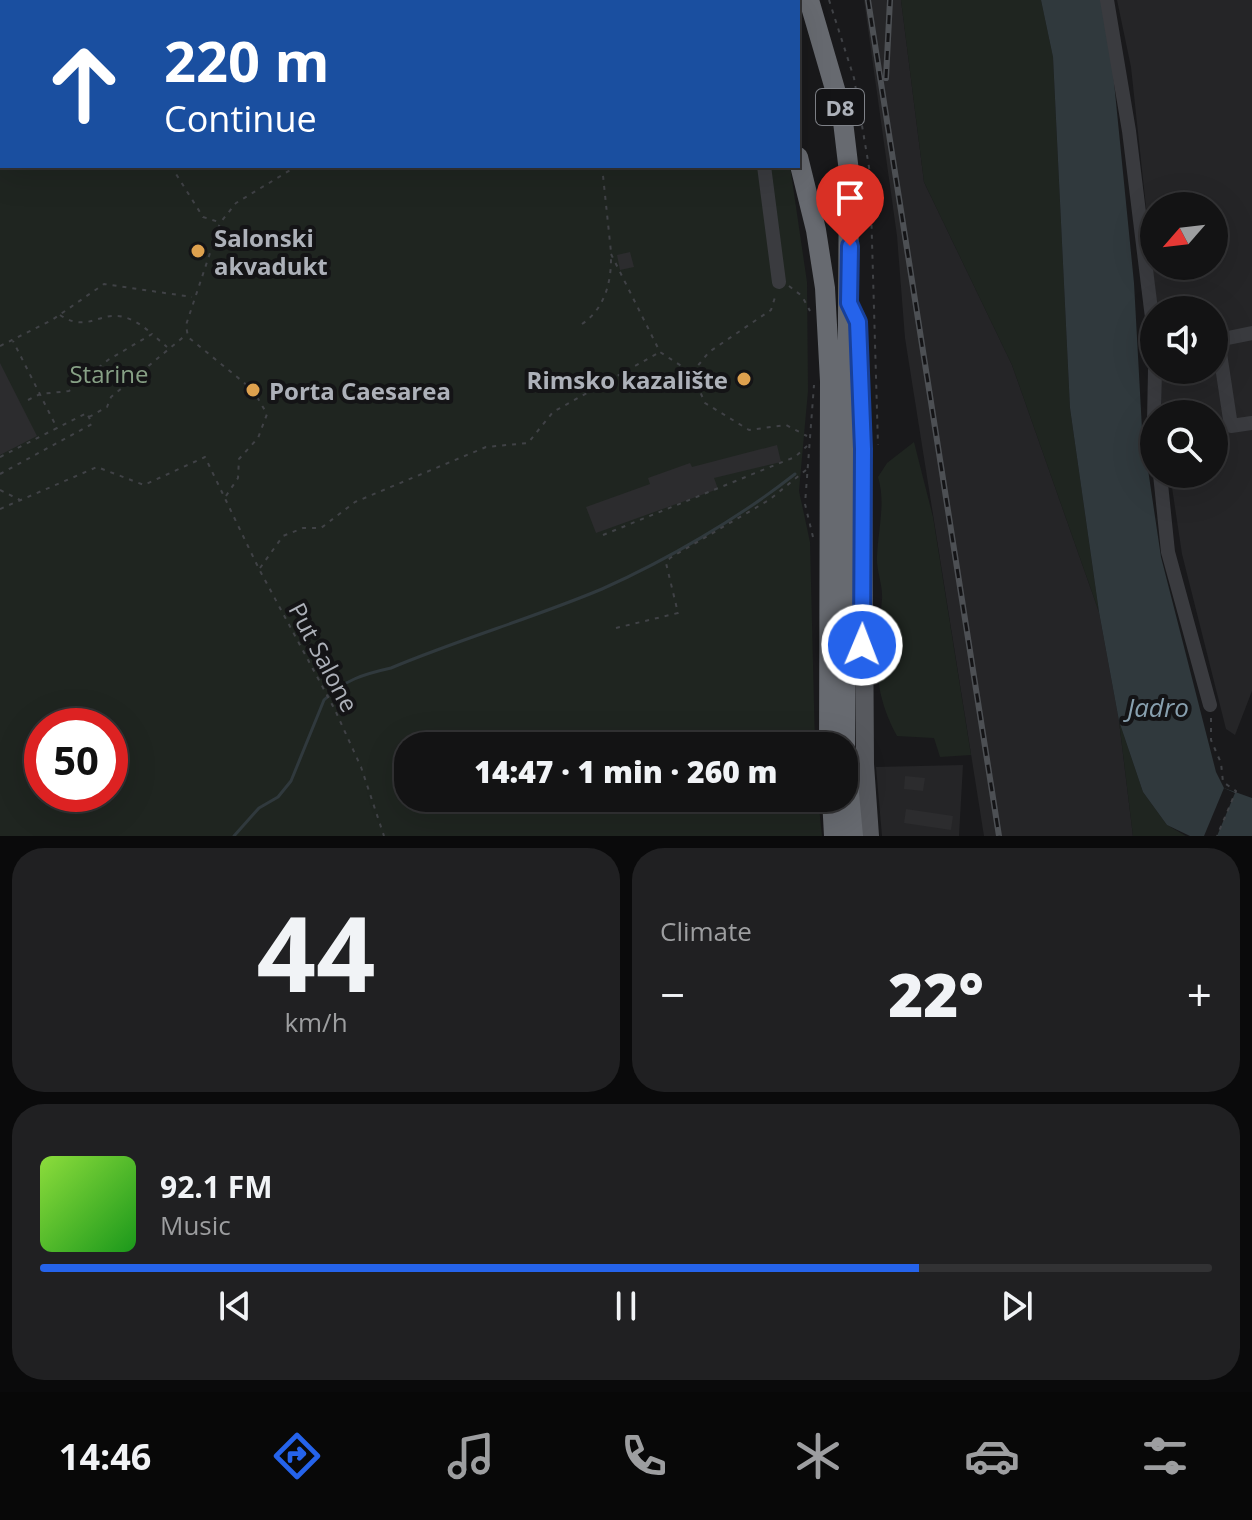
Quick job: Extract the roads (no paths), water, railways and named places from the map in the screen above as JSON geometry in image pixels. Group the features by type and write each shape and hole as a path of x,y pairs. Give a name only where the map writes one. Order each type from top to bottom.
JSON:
{"highway":[{"name":"D8","path":"809,0 844,128 851,217 845,750 853,836"},
{"path":"800,165 816,230 825,288 830,365 829,732"},
{"path":"833,812 834,836"}],"main road":[{"path":"849,303 858,322 863,468 862,645 870,836"}],"street":[{"path":"1107,0 1129,131 1149,296"},
{"path":"764,168 779,282"},
{"path":"1252,333 1218,340 1231,426 1252,423"},
{"path":"1161,488 1168,552 1210,705"}],"water":[{"name":"Jadro","path":"1041,0 1101,0 1113,72 1134,283 1140,400 1140,488 1151,488 1161,557 1216,772 1224,788 1252,798 1252,836 1190,836 1167,825 1143,792 1119,721 1099,612 1070,408 1053,57"}],"waterway":[{"path":"234,836 259,808 278,797 291,781 324,700 339,687 363,675 391,668 550,610 627,578 726,522 795,474"}],"railway":[{"path":"868,0 999,836"},
{"path":"886,78 890,0"}],"place":[{"name":"Salonski akvadukt","path":"198,251"},
{"name":"Rimsko kazalište","path":"744,379"},
{"name":"Porta Caesarea","path":"253,390"}],"park label":[{"name":"Starine","path":"109,373"}]}
